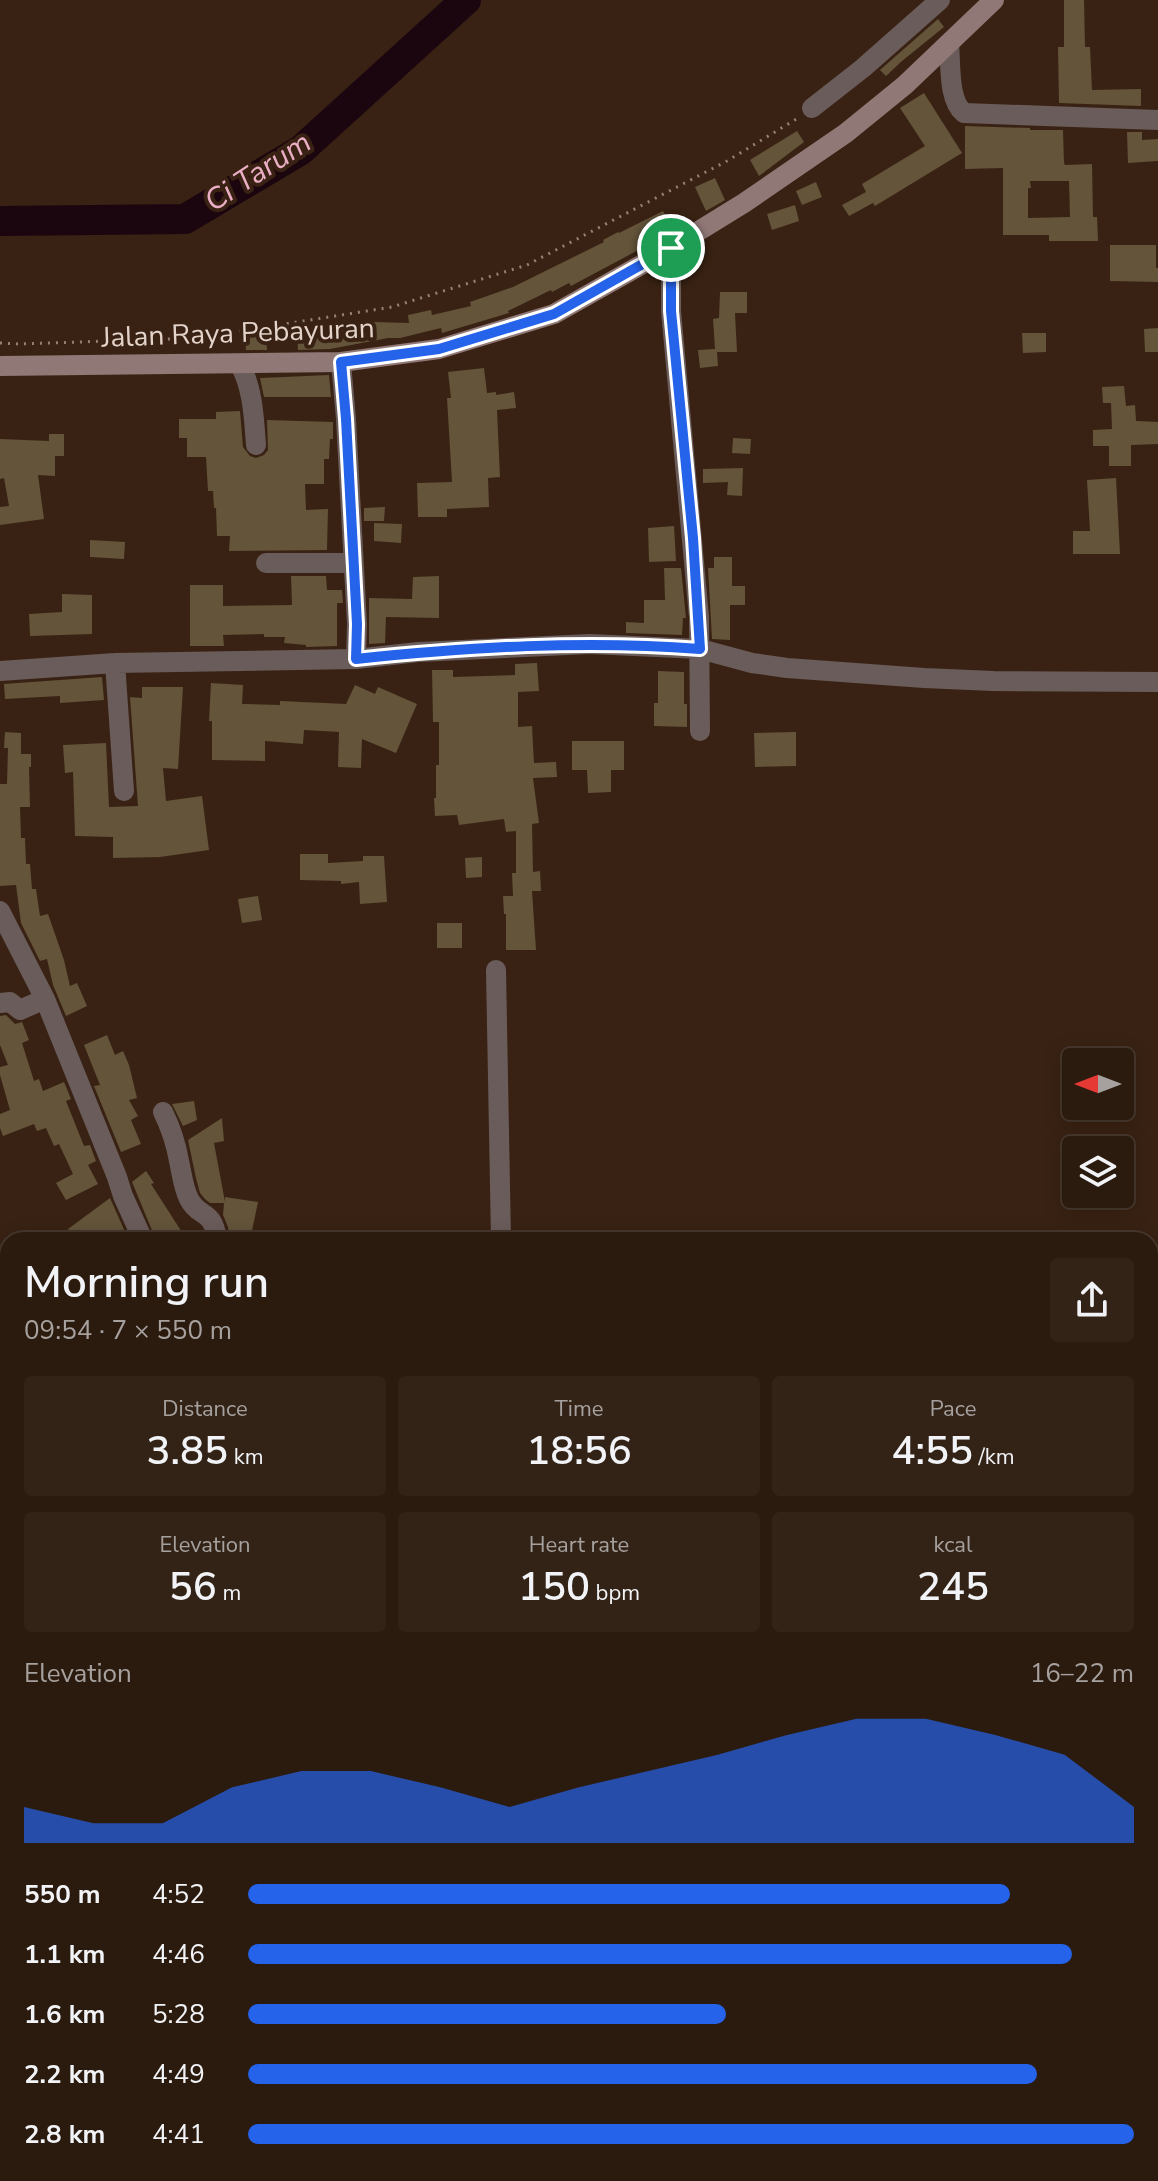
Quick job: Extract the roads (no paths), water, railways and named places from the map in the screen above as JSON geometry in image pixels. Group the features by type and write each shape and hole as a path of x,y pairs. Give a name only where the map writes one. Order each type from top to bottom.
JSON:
{"main road":[{"name":"Jalan Raya Pebayuran","path":"0,366 341,362 439,349 554,314 744,203 846,133 905,85 994,0"}],"street":[{"path":"812,108 940,0"},
{"path":"949,45 954,98 958,109 964,113 1158,120"},
{"path":"671,248 671,311 693,538 700,649 700,731"},
{"path":"341,362 357,624 356,659"},
{"path":"240,365 253,407 256,445"},
{"path":"266,563 353,563"},
{"path":"0,671 115,663 356,659 418,652 590,644 700,649 752,663 787,668 979,680 1158,682"},
{"path":"115,663 124,791"},
{"path":"0,911 45,999 139,1232"},
{"path":"496,970 501,1232"},
{"path":"0,1003 10,1002 20,1010 45,999"},
{"path":"163,1112 171,1129 189,1198 212,1221 215,1232"}],"waterway":[{"name":"Ci Tarum","path":"0,221 185,219 301,150 466,0"}]}
